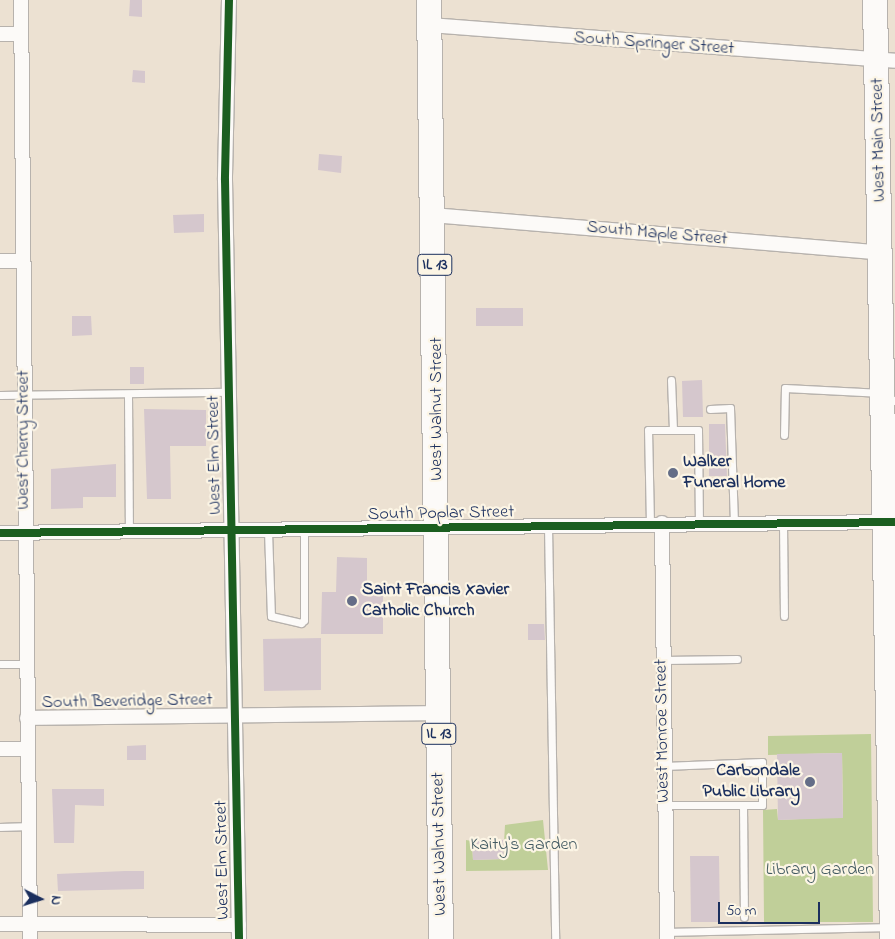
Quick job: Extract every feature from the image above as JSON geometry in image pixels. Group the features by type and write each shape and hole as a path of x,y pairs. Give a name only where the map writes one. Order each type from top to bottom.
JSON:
{"highway":[{"name":"West Walnut Street","path":"430,0 438,530 441,939"},
{"name":"West Main Street","path":"875,0 886,61 881,254 888,297 892,933"}],"street":[{"name":"West Cherry Street","path":"21,0 25,664 30,939"},
{"name":"West Elm Street","path":"229,0 225,180 239,932"},
{"name":"South Springer Street","path":"430,25 886,61"},
{"path":"0,34 21,34"},
{"name":"South Maple Street","path":"434,214 881,254"},
{"path":"0,261 22,262"},
{"name":"South Poplar Street","path":"0,533 438,530 656,523 889,522"},
{"name":"West Monroe Street","path":"656,523 662,660 667,935"},
{"name":"South Beveridge Street","path":"27,718 438,713"},
{"path":"0,749 27,749"},
{"path":"0,924 29,923 239,932"}],"lane":[{"path":"671,380 673,430"},
{"path":"784,435 785,388 889,397"},
{"path":"0,395 128,395 229,392"},
{"path":"128,395 129,532"},
{"path":"710,410 730,408 734,523"},
{"path":"656,523 648,430 698,430 699,523"},
{"path":"783,522 784,616"},
{"path":"548,526 555,939"},
{"path":"268,531 271,616 274,620 301,623 304,620 304,531"},
{"path":"662,660 737,659"},
{"path":"0,664 25,664"},
{"path":"664,766 762,762 762,805 664,805"},
{"path":"743,805 744,918"},
{"path":"0,827 28,826"},
{"path":"667,935 892,933"}],"green space":[{"name":"Library Garden","path":"871,734 873,922 764,922 763,810 777,809 778,820 843,817 842,753 768,755 768,736"},
{"name":"Kaity's Garden","path":"543,820 548,870 466,871 466,840 472,841 473,860 503,859 505,825"}],"building":[{"path":"130,0 142,0 142,17 129,16"},
{"path":"133,70 145,71 145,83 132,82"},
{"path":"319,154 342,156 341,173 318,170"},
{"path":"204,214 204,232 174,233 173,215"},
{"path":"476,308 523,308 523,326 476,326"},
{"path":"72,316 91,316 92,335 72,336"},
{"path":"130,367 144,367 144,384 130,384"},
{"path":"702,380 703,417 683,417 682,381"},
{"path":"144,409 206,410 206,446 170,446 171,499 147,499"},
{"path":"709,424 725,424 727,476 709,476"},
{"path":"116,464 116,497 83,497 83,508 51,509 51,469"},
{"name":"Saint Francis Xavier Catholic Church","path":"337,557 367,558 367,592 383,592 383,634 321,634 322,592 336,592"},
{"path":"528,624 544,624 545,640 528,640"},
{"path":"321,638 321,690 264,691 263,639"},
{"path":"146,745 146,760 127,760 127,746"},
{"name":"Carbondale Public Library","path":"842,753 843,818 778,820 777,754"},
{"path":"52,789 104,789 104,806 75,805 74,843 54,843"},
{"path":"503,840 504,859 473,860 472,841"},
{"path":"690,856 719,856 720,922 691,922"},
{"path":"144,871 144,889 58,891 57,874"}],"cycle path":[{"path":"229,0 225,180 239,939"},
{"path":"0,533 895,522"}],"place":[{"name":"Walker Funeral Home","path":"673,473"},
{"name":"Saint Francis Xavier Catholic Church","path":"352,601"},
{"name":"Carbondale Public Library","path":"810,782"}]}
